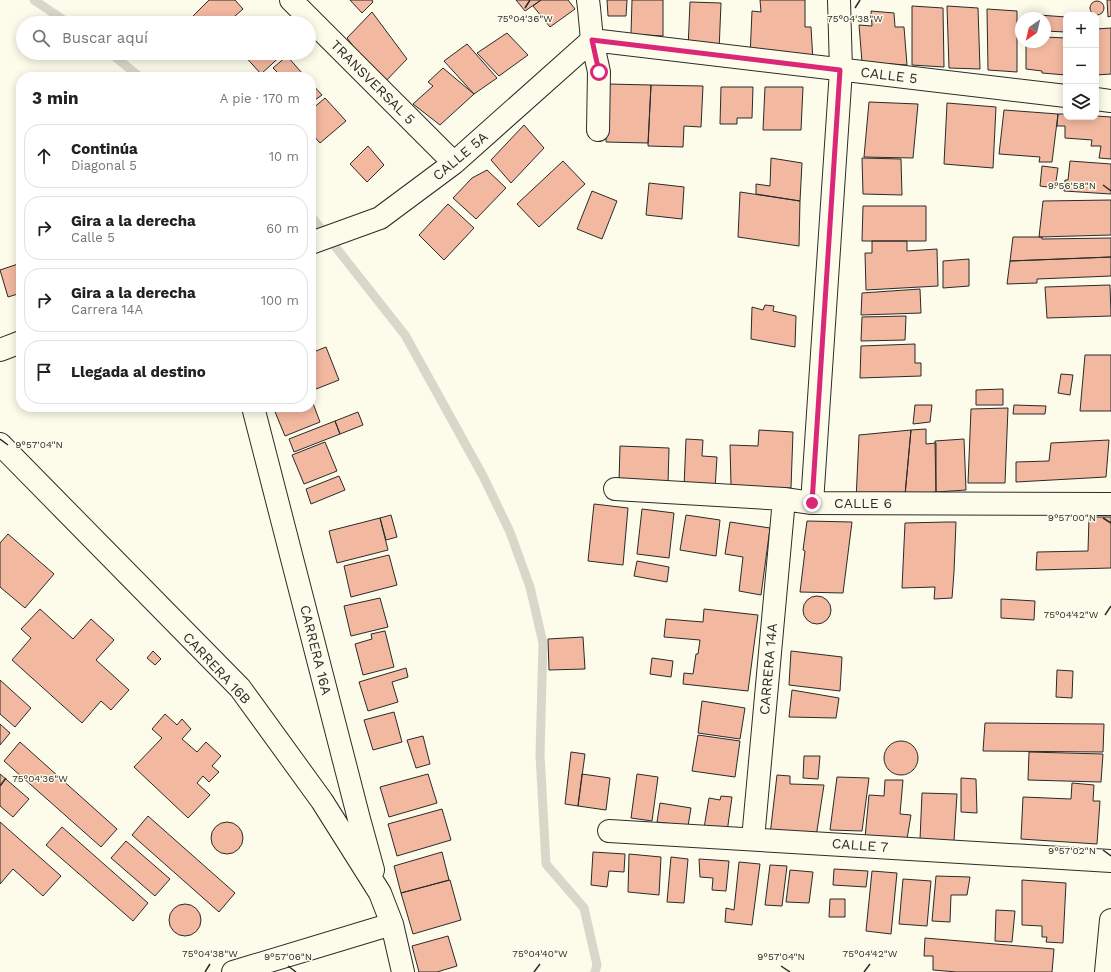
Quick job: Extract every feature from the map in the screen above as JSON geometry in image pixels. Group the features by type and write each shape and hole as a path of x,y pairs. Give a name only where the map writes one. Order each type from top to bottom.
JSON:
{"street":[{"name":"TRANSVERSAL 5","path":"291,0 307,16"},
{"path":"588,0 592,40 599,72 598,130"},
{"path":"812,503 840,70 839,0"},
{"name":"TRANSVERSAL 5","path":"316,25 454,163"},
{"name":"CALLE 5A","path":"316,241 380,218 454,163 592,40"},
{"name":"CALLE 5","path":"592,40 1063,96"},
{"path":"1099,99 1111,101"},
{"path":"0,350 16,344"},
{"name":"CARRERA 16A","path":"254,412 357,812 380,893"},
{"name":"CARRERA 16B","path":"0,444 240,688 322,801 380,893 392,924 403,972"},
{"name":"CALLE 6","path":"615,489 784,498 812,503 1111,504"},
{"name":"CARRERA 14A","path":"753,839 784,498"},
{"name":"CALLE 7","path":"609,830 1111,861"},
{"path":"1106,972 1111,920"},
{"path":"233,972 392,924"}],"building":[{"path":"209,0 235,0 243,9 235,16 193,16"},
{"path":"350,0 372,0 373,2 362,13"},
{"path":"516,0 541,0 525,11"},
{"path":"541,0 568,0 575,9 550,27 533,6"},
{"path":"607,0 627,0 626,16 608,16"},
{"path":"632,0 663,0 663,36 631,34"},
{"path":"760,0 805,0 805,27 811,27 813,61 750,57 752,11 761,12"},
{"path":"1107,0 1111,0 1111,16 1108,17"},
{"path":"1094,1 1100,1 1104,5 1104,11 1100,15 1099,12 1090,11 1090,5"},
{"path":"690,2 721,3 719,51 688,49"},
{"path":"912,6 943,8 944,67 912,65"},
{"path":"947,6 978,8 980,69 949,68"},
{"path":"987,9 1017,11 1015,12 1015,48 1017,48 1017,72 988,70"},
{"path":"871,11 894,13 895,27 904,27 907,65 862,62 859,25 872,26"},
{"path":"372,12 407,59 382,85 347,38"},
{"path":"1051,16 1063,17 1063,32 1051,31"},
{"path":"1111,28 1111,74 1099,75 1099,29"},
{"path":"507,33 528,55 499,76 477,53"},
{"path":"1051,37 1063,38 1063,75 1042,73 1042,71 1026,69 1026,48 1051,48"},
{"path":"467,44 497,78 474,94 444,61"},
{"path":"248,60 276,60 263,72 259,72"},
{"path":"282,60 291,60 301,72 277,72 273,68"},
{"path":"443,68 474,94 440,125 413,104 433,86 428,82"},
{"path":"608,84 651,85 648,143 606,142"},
{"path":"651,85 703,86 701,127 684,126 683,147 648,146"},
{"path":"721,87 753,87 752,118 737,118 737,124 720,124"},
{"path":"765,87 803,87 801,130 763,130"},
{"path":"316,88 322,95 316,99"},
{"path":"325,98 346,121 320,143 316,139 316,106"},
{"path":"869,102 918,104 913,158 864,157"},
{"path":"947,103 996,107 993,168 944,164"},
{"path":"1004,110 1058,114 1052,162 1039,162 1040,157 999,154"},
{"path":"1058,114 1063,114 1063,120 1099,120 1099,116 1111,117 1111,159 1099,158 1101,146 1091,146 1092,140 1065,138 1065,126 1057,126"},
{"path":"524,125 544,148 511,183 491,160"},
{"path":"368,146 384,165 367,182 350,164"},
{"path":"771,158 802,163 800,201 756,194 756,184 770,186"},
{"path":"862,158 901,159 902,195 863,194"},
{"path":"563,161 585,184 539,227 517,204"},
{"path":"1070,161 1111,164 1111,194 1064,191 1065,180 1068,180"},
{"path":"1042,166 1058,168 1055,188 1040,186"},
{"path":"487,170 506,188 476,219 453,198 472,178"},
{"path":"649,183 684,187 682,219 646,215"},
{"path":"592,191 617,201 602,239 577,229"},
{"path":"740,192 800,201 799,246 738,237"},
{"path":"1111,200 1111,235 1039,237 1043,201"},
{"path":"448,204 474,228 444,260 419,235"},
{"path":"863,206 926,206 926,241 862,241"},
{"path":"1013,237 1042,237 1042,239 1111,238 1111,257 1010,261"},
{"path":"872,241 907,241 907,251 937,249 938,286 866,290 865,253 872,253"},
{"path":"1111,257 1111,276 1037,279 1037,283 1007,284 1010,261"},
{"path":"969,259 969,286 943,288 943,261"},
{"path":"16,265 16,295 8,297 0,270"},
{"path":"1110,285 1111,316 1047,318 1045,287"},
{"path":"920,289 921,313 861,315 862,293"},
{"path":"765,305 774,306 773,311 796,316 795,347 751,339 752,307 763,310"},
{"path":"906,316 905,340 861,341 862,317"},
{"path":"915,344 915,363 921,363 921,376 860,378 861,346"},
{"path":"326,347 339,380 316,389 316,351"},
{"path":"1085,355 1111,355 1111,411 1080,411"},
{"path":"1061,374 1073,375 1070,395 1058,393"},
{"path":"1003,389 1003,405 976,405 976,390"},
{"path":"915,405 932,405 930,422 913,424"},
{"path":"1014,405 1046,406 1045,414 1013,414"},
{"path":"1008,408 1005,483 968,483 971,409"},
{"path":"316,411 320,422 285,436 275,412"},
{"path":"358,412 363,425 340,434 335,421"},
{"path":"335,421 340,434 294,452 289,439"},
{"path":"926,429 926,444 936,443 936,492 905,495 911,430"},
{"path":"759,430 793,432 791,488 731,486 730,445 758,446"},
{"path":"911,430 905,495 856,500 859,435"},
{"path":"686,439 703,440 702,456 717,457 715,489 684,487"},
{"path":"964,439 966,490 936,492 935,441"},
{"path":"1109,440 1106,477 1016,482 1016,462 1049,461 1051,443"},
{"path":"325,442 337,471 304,484 292,455"},
{"path":"620,446 669,448 668,484 619,482"},
{"path":"339,476 345,490 311,504 306,489"},
{"path":"594,504 628,508 623,565 588,561"},
{"path":"642,509 674,513 669,558 637,554"},
{"path":"391,515 397,537 386,540 380,518"},
{"path":"686,515 720,520 716,556 680,550"},
{"path":"1089,517 1111,517 1111,568 1036,570 1037,552 1088,551"},
{"path":"380,518 388,550 337,563 329,531"},
{"path":"807,521 852,522 843,593 800,592"},
{"path":"730,522 770,528 761,595 739,591 743,557 725,554"},
{"path":"956,522 952,598 934,599 935,587 902,588 905,523"},
{"path":"8,534 54,574 25,608 0,587 0,543"},
{"path":"389,555 397,585 351,597 344,566"},
{"path":"637,561 669,567 667,582 634,576"},
{"path":"817,596 827,600 831,610 827,620 817,624 807,620 803,610 807,600"},
{"path":"380,598 388,627 351,636 344,606"},
{"path":"1001,599 1035,601 1034,620 1001,618"},
{"path":"40,609 73,639 91,619 114,640 96,660 129,690 111,710 101,701 82,723 12,660 31,638 21,629"},
{"path":"704,609 758,615 748,691 683,684 684,673 693,674 700,640 664,637 666,619 703,622"},
{"path":"385,631 394,667 363,675 355,644 372,639 371,634"},
{"path":"583,637 585,669 549,670 548,639"},
{"path":"153,651 161,659 155,665 147,658"},
{"path":"791,651 842,657 840,691 789,685"},
{"path":"652,658 673,661 671,677 650,674"},
{"path":"406,668 408,677 392,682 398,702 368,711 359,682"},
{"path":"1057,670 1073,671 1072,698 1056,697"},
{"path":"0,680 31,708 15,727 0,714"},
{"path":"792,690 839,698 836,718 789,717"},
{"path":"702,701 745,708 740,739 698,733"},
{"path":"394,712 402,742 373,750 364,720"},
{"path":"165,714 177,725 182,719 191,729 182,739 197,752 206,742 221,756 212,766 219,772 209,782 203,776 197,783 210,795 188,818 134,767 162,738 152,729"},
{"path":"985,723 1104,724 1103,752 983,751"},
{"path":"0,724 10,733 0,745"},
{"path":"698,735 740,741 735,777 692,771"},
{"path":"423,736 430,764 416,768 407,740"},
{"path":"901,741 913,746 918,758 913,770 901,775 889,770 884,758 889,746"},
{"path":"20,742 117,829 101,847 4,761"},
{"path":"571,752 585,754 578,806 565,804"},
{"path":"1029,752 1103,754 1101,782 1028,780"},
{"path":"804,756 820,756 818,779 803,778"},
{"path":"0,774 29,799 13,817 0,806"},
{"path":"428,774 437,803 389,817 380,787"},
{"path":"582,774 610,778 606,810 578,806"},
{"path":"637,774 658,777 652,821 631,818"},
{"path":"777,775 790,776 790,784 824,785 816,837 770,835"},
{"path":"837,777 869,778 862,831 830,830"},
{"path":"961,778 976,779 977,813 961,812"},
{"path":"885,780 903,780 900,814 911,815 907,839 865,838 869,795 884,796"},
{"path":"1072,783 1094,785 1093,801 1100,801 1097,844 1021,839 1023,797 1071,799"},
{"path":"922,793 957,794 954,841 920,840"},
{"path":"721,796 732,797 727,832 704,828 709,798 720,800"},
{"path":"660,803 691,808 688,826 657,822"},
{"path":"442,809 451,840 397,856 388,824"},
{"path":"148,816 235,893 219,912 132,835"},
{"path":"0,822 61,876 43,896 13,869 0,884"},
{"path":"227,822 236,825 240,829 243,838 240,847 236,851 227,854 218,851 214,847 211,838 214,829 218,825"},
{"path":"62,827 148,903 133,921 46,845"},
{"path":"126,841 170,879 155,896 111,858"},
{"path":"442,852 449,880 401,893 394,866"},
{"path":"593,852 625,854 624,872 609,871 607,887 591,885"},
{"path":"629,854 661,857 659,895 628,892"},
{"path":"671,857 688,859 684,903 667,902"},
{"path":"699,859 729,861 726,891 712,890 713,878 700,877"},
{"path":"739,862 760,864 752,925 725,922 726,908 734,910"},
{"path":"770,865 787,866 782,906 765,905"},
{"path":"834,869 868,871 866,887 833,885"},
{"path":"790,870 813,872 809,903 786,902"},
{"path":"872,871 897,873 891,934 866,931"},
{"path":"936,876 970,877 967,895 951,895 950,922 932,921"},
{"path":"903,879 931,881 927,926 899,924"},
{"path":"450,880 461,920 413,934 401,893"},
{"path":"1022,880 1066,883 1063,943 1046,942 1047,937 1042,937 1042,926 1022,925"},
{"path":"830,899 845,899 845,917 829,917"},
{"path":"185,904 196,909 201,920 196,931 185,936 174,931 169,920 174,909"},
{"path":"996,910 1015,911 1012,942 995,941"},
{"path":"448,936 457,966 437,972 419,972 412,946"},
{"path":"925,938 1054,949 1052,972 957,972 933,970 933,956 924,956"}],"waterway":[{"path":"34,0 58,16"},
{"path":"119,60 134,72"},
{"path":"316,222 405,335 483,476 510,532 530,587 543,643 540,755 546,864 584,908 597,965 595,972"}],"route":[{"path":"599,72 592,40 840,70 812,503"}]}
